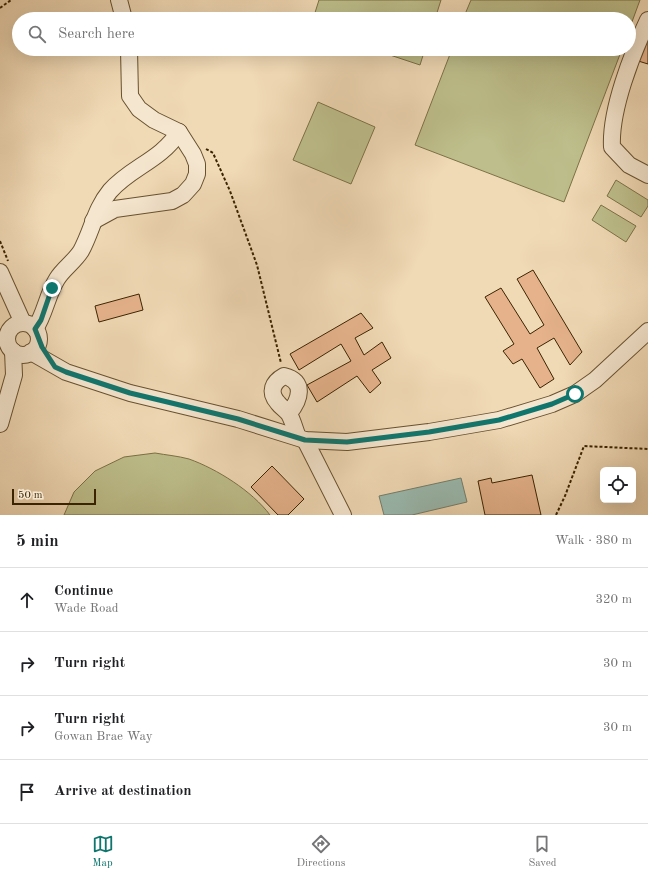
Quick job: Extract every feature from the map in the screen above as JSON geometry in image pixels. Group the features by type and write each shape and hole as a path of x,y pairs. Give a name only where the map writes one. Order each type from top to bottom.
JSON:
{"street":[{"path":"119,0 122,12"},
{"path":"636,47 648,20"},
{"path":"93,222 115,209 172,201 183,195 193,184 197,174 193,154 179,132 154,120 140,109 130,96 129,56"},
{"path":"633,56 611,132 612,147 629,165 648,175"},
{"path":"0,424 14,374 22,337 41,320 52,288 58,277 81,251 103,200 110,190 132,172 160,155 179,132"},
{"path":"0,272 9,294 22,337 21,354 8,350"},
{"path":"22,337 55,367 130,393 238,419 301,438 347,442 429,432 499,420 552,404 575,394 596,380 648,331"},
{"path":"8,350 14,374"},
{"path":"289,413 299,398 299,388 291,377 284,376 272,387 272,394 277,402 289,413 301,438 344,515"}],"path":[{"path":"0,8 11,0"},
{"path":"200,145 213,153 230,191 256,265 284,376"},
{"path":"556,515 584,446 648,449"}],"green space":[{"path":"319,0 441,0 437,12 315,12"},
{"path":"471,0 640,0 636,12 466,12"},
{"path":"393,56 423,56 420,65"},
{"path":"449,56 619,56 564,202 415,145"},
{"path":"318,102 375,127 351,184 293,160"},
{"path":"616,180 648,200 648,206 641,217 607,196"},
{"path":"601,205 636,226 626,242 592,220"},
{"path":"155,453 176,456 200,463 244,489 270,515 64,515 74,492 95,471 124,457"}],"water":[{"path":"461,478 467,502 412,515 384,515 379,496"}],"building":[{"path":"642,39 648,41 648,64 635,60"},
{"path":"533,270 582,352 570,365 554,338 537,348 554,379 540,388 522,359 513,364 503,351 514,344 485,297 501,288 530,334 544,325 517,279"},
{"path":"139,294 143,310 99,322 95,306"},
{"path":"361,313 373,328 355,338 364,355 382,342 391,358 372,370 381,383 370,393 357,376 317,402 307,385 351,361 341,344 299,370 290,354"},
{"path":"272,466 304,499 288,515 278,515 251,487"},
{"path":"532,475 541,515 485,515 478,481 491,478 492,483"}],"route":[{"path":"52,288 41,320 35,329 38,340 55,367 130,393 238,419 305,440 347,442 429,432 499,420 552,404 575,394"}]}
